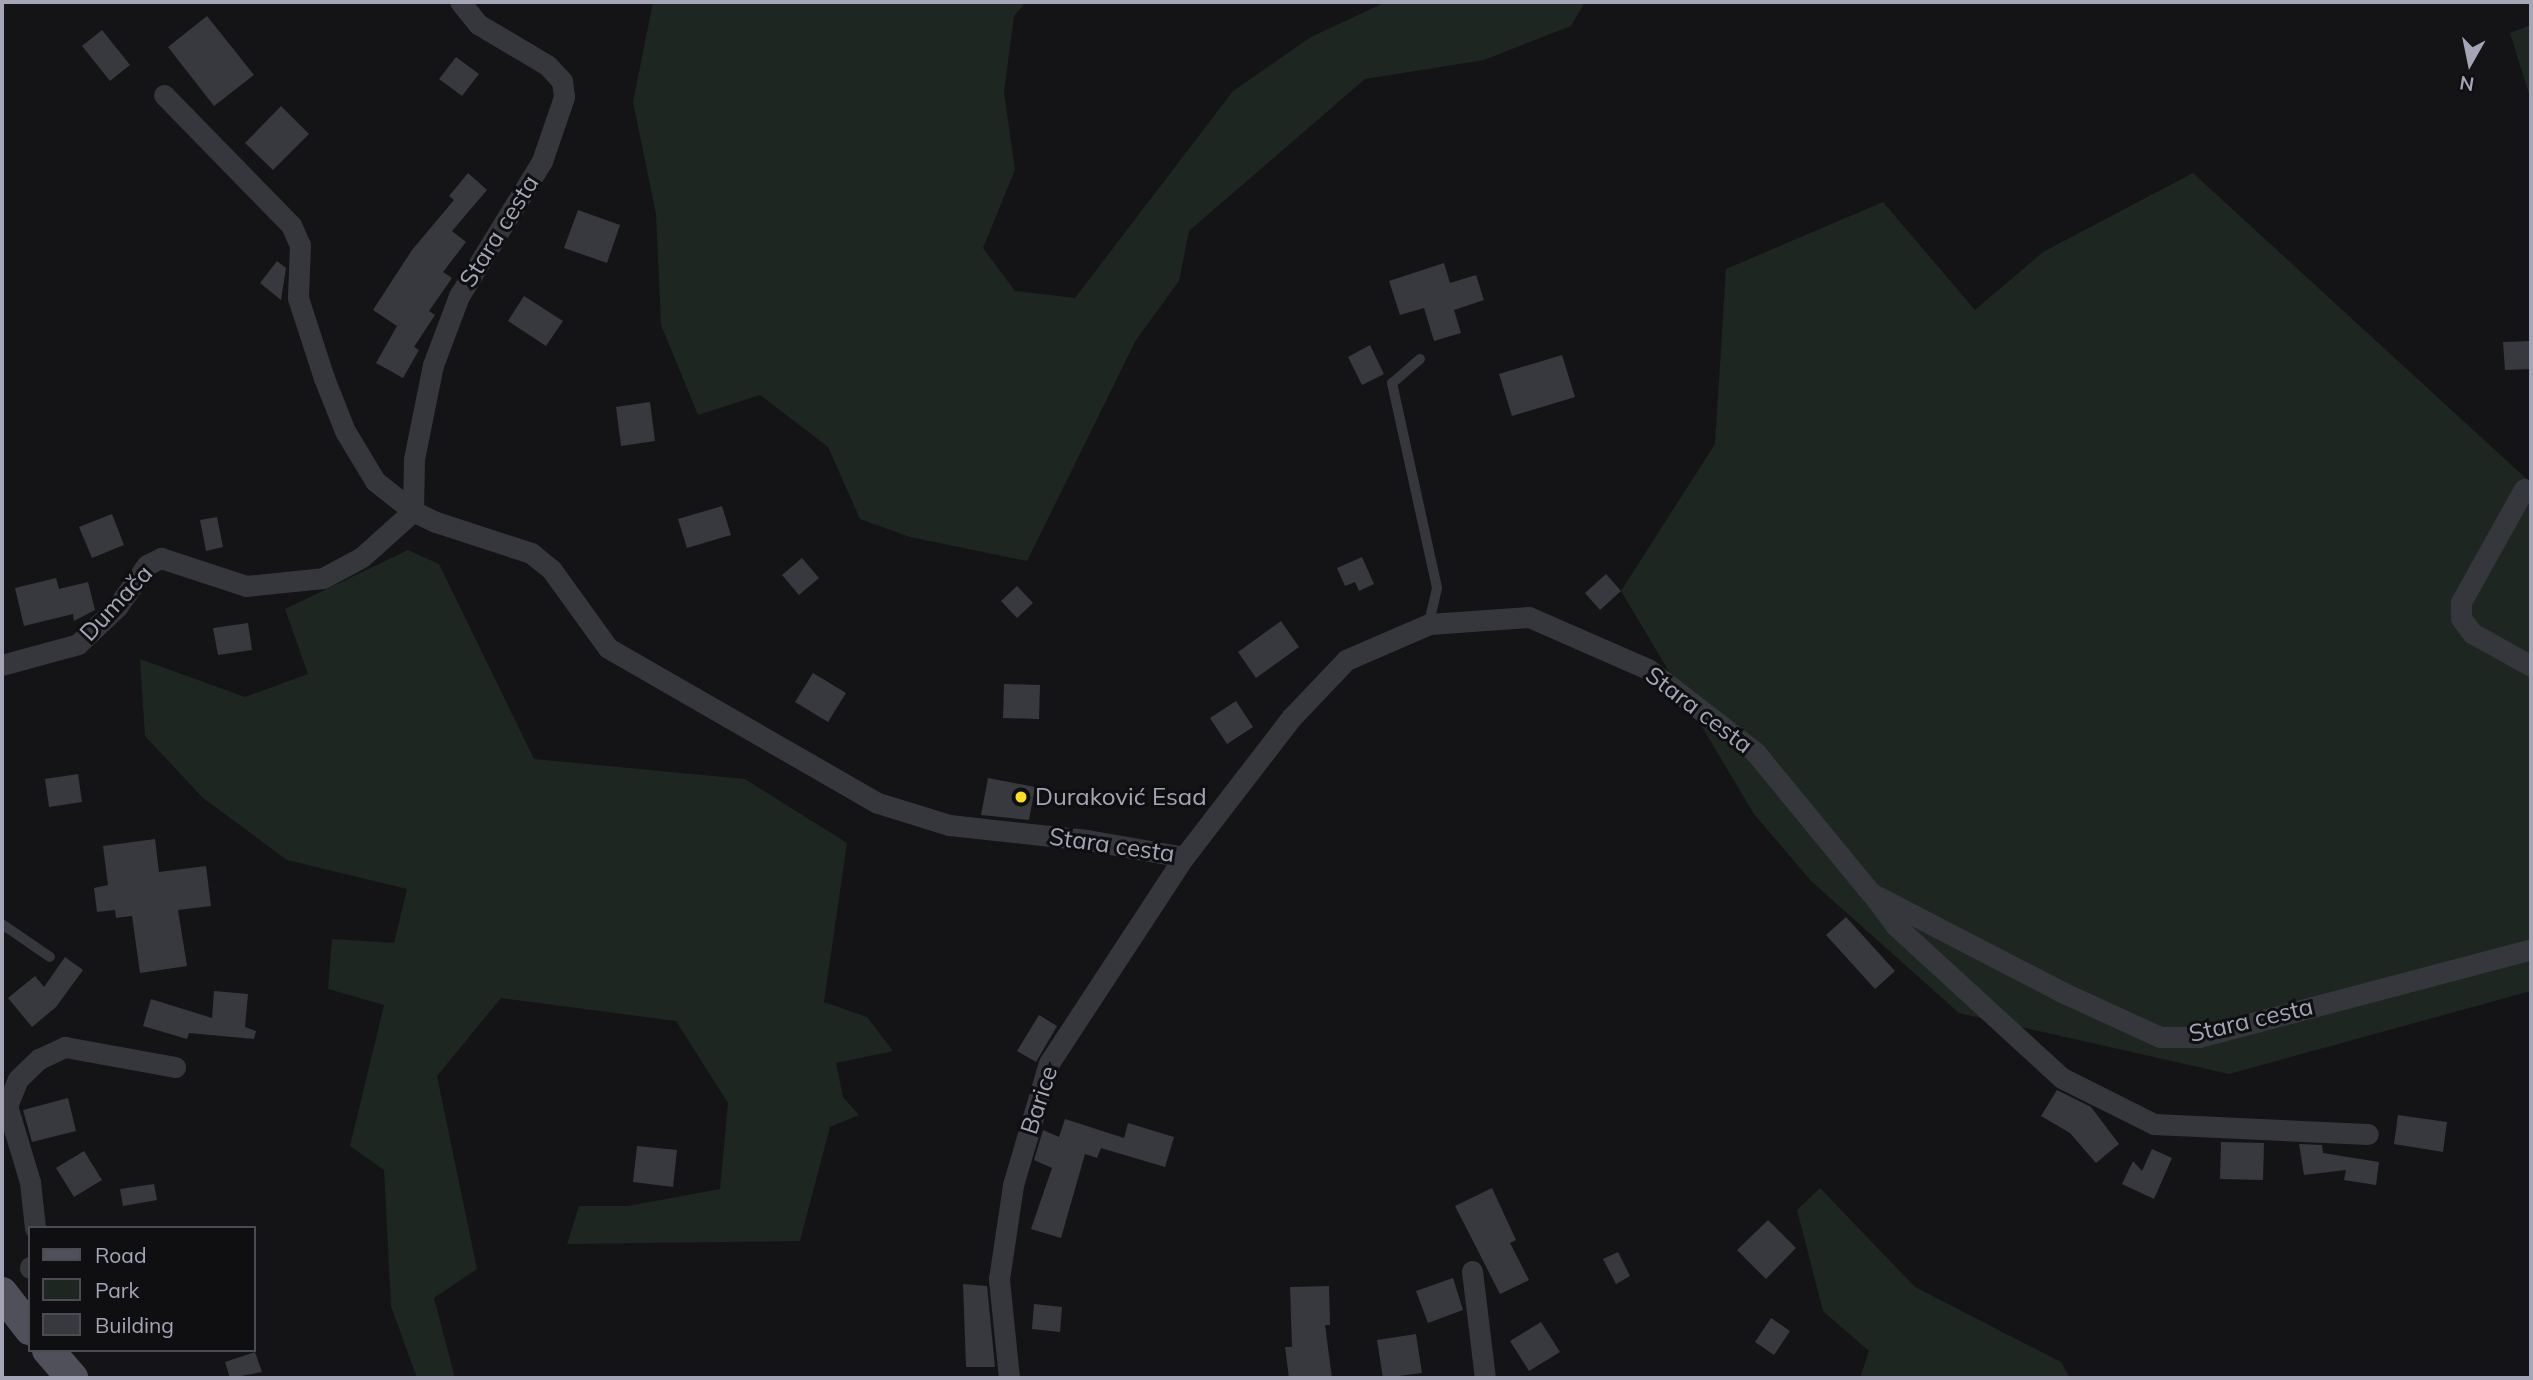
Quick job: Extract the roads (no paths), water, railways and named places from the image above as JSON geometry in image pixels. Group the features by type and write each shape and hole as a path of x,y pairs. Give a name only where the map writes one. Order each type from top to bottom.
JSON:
{"main road":[{"path":"2,1293 28,1326"},
{"path":"50,1352 72,1378"}],"street":[{"name":"Stara cesta","path":"414,511 414,459 433,365 459,296 542,161 564,97 562,81 547,65 478,24 460,2"},
{"name":"Stara cesta","path":"164,96 291,225 300,245 298,298 333,405 374,481 414,511 531,553 551,569 608,648 878,803 949,825 1087,840 1184,857 1292,717 1346,660 1429,624 1529,617 1648,669 1755,752 1896,926 2062,1078 2154,1124 2368,1134"},
{"path":"2524,489 2461,602 2461,618 2472,633 2531,666"},
{"name":"Dumača","path":"2,665 78,644 117,607 147,565 161,558 246,586 323,579 362,557 414,511"},
{"name":"Barice","path":"1009,1378 999,1279 1013,1185 1049,1063 1184,857"},
{"name":"Stara cesta","path":"1871,892 2064,993 2160,1037 2199,1037 2531,949"},
{"path":"35,1226 30,1182 7,1106 18,1079 39,1059 65,1047 175,1067"},
{"path":"1472,1271 1485,1378"}],"lane":[{"path":"1420,359 1392,383 1437,587 1429,624"},
{"path":"2,924 50,957"}],"place":[{"name":"Duraković Esad","path":"1021,797"}]}
